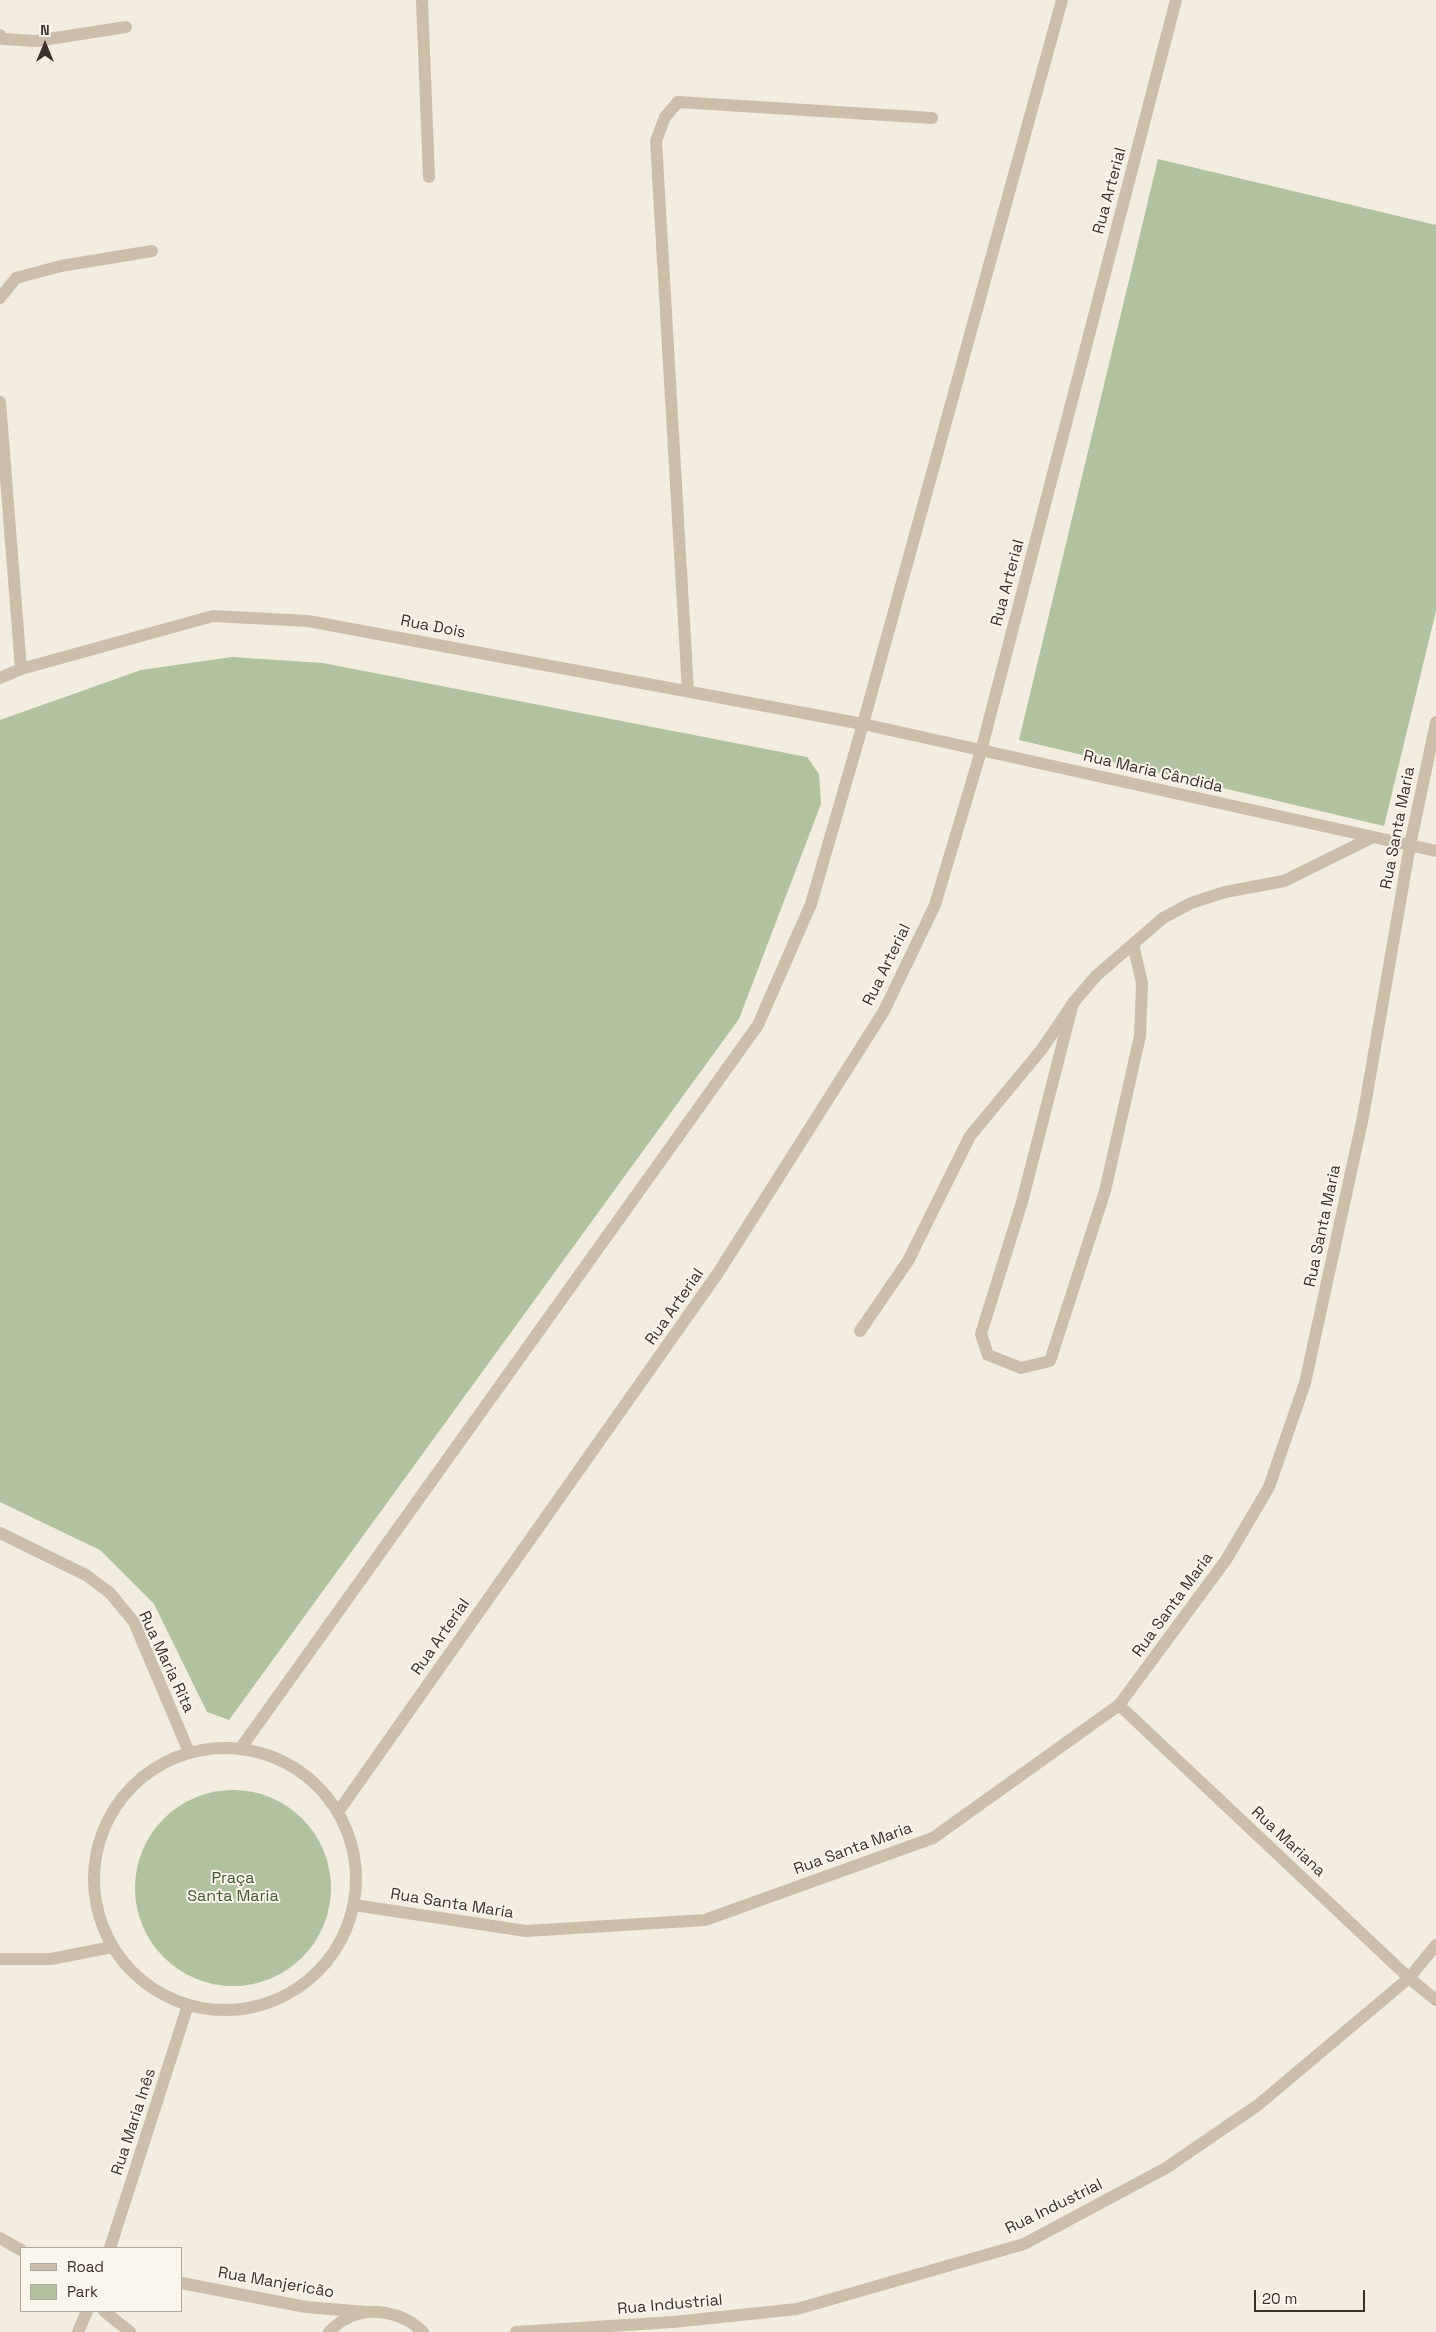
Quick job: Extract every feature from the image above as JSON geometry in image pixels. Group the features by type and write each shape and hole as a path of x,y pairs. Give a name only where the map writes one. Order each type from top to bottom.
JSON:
{"street":[{"path":"422,0 429,176"},
{"path":"240,1749 758,1025 811,904 863,724 1062,0"},
{"name":"Rua Arterial","path":"338,1812 718,1273 884,1011 935,905 981,751 1176,0"},
{"path":"0,34 3,39 36,41 126,27"},
{"path":"688,691 656,141 665,117 678,102 932,118"},
{"path":"0,298 16,278 61,266 152,251"},
{"path":"0,402 22,669"},
{"name":"Rua Dois","path":"0,678 22,669 213,616 308,621 863,724"},
{"name":"Rua Santa Maria","path":"354,1905 526,1931 705,1920 933,1838 1119,1705 1226,1560 1269,1487 1305,1383 1363,1117 1410,845 1436,722"},
{"name":"Rua Maria Cândida","path":"863,724 1436,851"},
{"path":"860,1331 908,1260 970,1136 1042,1049 1073,1003 1096,976 1163,918 1191,903 1225,892 1284,881 1371,838"},
{"path":"1073,1003 1022,1202 981,1334 988,1355 1021,1368 1050,1361 1105,1191 1140,1036 1142,983 1133,944"},
{"name":"Rua Maria Rita","path":"0,1533 86,1575 110,1593 134,1622 189,1752"},
{"name":"Rua Mariana","path":"1119,1705 1409,1978 1436,2000"},
{"path":"215,1748 240,1749 279,1759 312,1781 338,1812 351,1841 356,1873 354,1905 342,1939 320,1968 293,1991 260,2005 224,2010 188,2005 158,1992 132,1972 112,1947 96,1910 93,1869 102,1830 123,1796 152,1769 189,1752 215,1748"},
{"name":"Rua Industrial","path":"516,2332 672,2322 797,2309 1024,2244 1166,2168 1258,2104 1409,1978 1436,1945"},
{"path":"0,1959 51,1959 112,1947"},
{"name":"Rua Maria Inês","path":"110,2247 188,2005"},
{"path":"0,2238 20,2248"},
{"name":"Rua Manjericão","path":"182,2283 306,2308 386,2312 405,2319 423,2332"},
{"path":"78,2332 87,2312"},
{"path":"105,2312 130,2332"},
{"path":"329,2332 344,2319 366,2312"}],"green space":[{"path":"1158,159 1436,225 1436,611 1384,826 1019,740"},
{"path":"232,657 323,663 807,757 819,774 821,804 739,1019 229,1720 207,1712 154,1604 100,1550 0,1502 0,720 141,670"},
{"name":"Praça Santa Maria","path":"233,1790 252,1792 270,1798 287,1807 302,1819 314,1834 323,1851 329,1869 331,1888 329,1907 323,1925 314,1942 302,1957 287,1969 270,1978 252,1984 233,1986 214,1984 196,1978 179,1969 164,1957 152,1942 143,1925 137,1907 135,1888 137,1869 143,1851 152,1834 164,1819 179,1807 196,1798 214,1792"}]}
